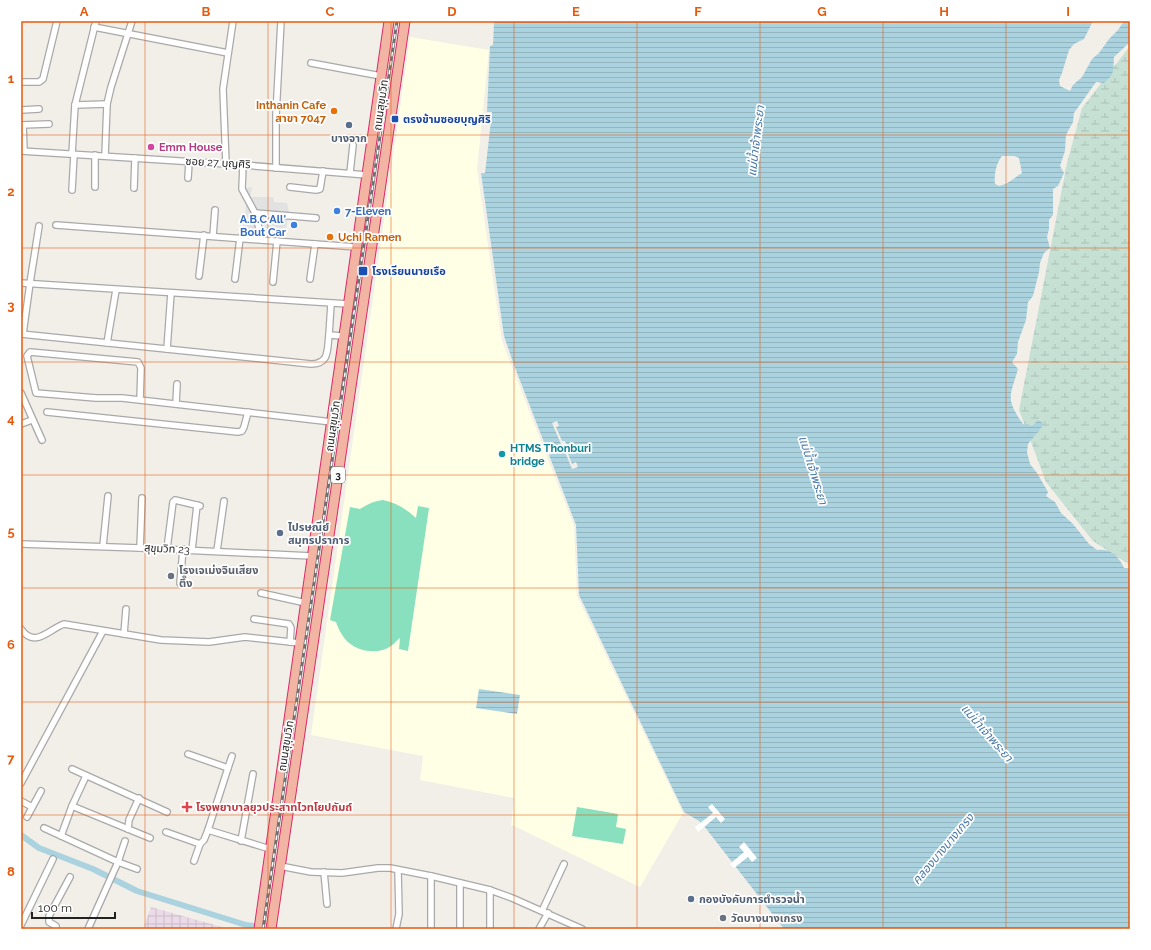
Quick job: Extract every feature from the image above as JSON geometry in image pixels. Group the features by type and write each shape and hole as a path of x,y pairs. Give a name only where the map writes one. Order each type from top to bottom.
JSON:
{"highway":[{"name":"ถนนสุขุมวิท","path":"259,929 389,21"},
{"name":"ถนนสุขุมวิท","path":"272,929 352,374 405,21"},
{"path":"337,379 352,374"},
{"path":"335,390 349,396"}],"street":[{"path":"21,82 39,82 43,79 57,21"},
{"path":"72,190 75,105 96,21"},
{"path":"105,156 107,104 132,21"},
{"path":"226,164 223,89 233,21"},
{"path":"276,168 276,115 281,21"},
{"path":"94,28 228,53"},
{"path":"311,63 381,76"},
{"path":"75,105 107,104"},
{"path":"21,110 39,108"},
{"path":"22,151 22,125 49,124"},
{"path":"350,174 353,145"},
{"name":"ซอย 27 บุญศิริ","path":"22,151 243,165 367,175"},
{"path":"95,155 95,187"},
{"path":"134,188 135,158"},
{"path":"188,178 189,162"},
{"path":"243,165 242,188 255,213 262,240"},
{"path":"290,187 316,190 320,189 323,171"},
{"path":"213,236 215,210"},
{"path":"255,213 316,218"},
{"path":"56,225 356,247"},
{"path":"39,226 22,334 318,364 327,356 331,304"},
{"path":"199,276 204,235"},
{"path":"235,279 240,238"},
{"path":"273,282 277,241"},
{"path":"310,279 315,244"},
{"path":"21,283 348,304"},
{"path":"107,343 116,290"},
{"path":"167,349 171,293"},
{"path":"329,335 343,336"},
{"path":"140,400 141,368 138,362 30,352 27,356 36,393 140,400 332,422"},
{"path":"176,404 177,384"},
{"path":"21,393 42,440"},
{"path":"47,412 238,432 242,431 244,428 248,412"},
{"path":"21,424 32,420"},
{"path":"103,546 108,496"},
{"path":"140,548 142,498"},
{"path":"167,549 173,502 175,500 199,505 192,550"},
{"path":"217,551 224,501"},
{"name":"สุขุมวิท 23","path":"21,544 103,546 312,556"},
{"path":"180,583 183,550"},
{"path":"261,593 306,603"},
{"path":"124,634 126,608"},
{"path":"254,619 289,624 291,628 290,642"},
{"path":"22,634 31,638 43,637 57,626 64,624 161,640 209,642 245,637 300,643"},
{"path":"21,783 103,631"},
{"path":"188,754 228,768"},
{"path":"194,862 200,844 204,840 208,830 232,756"},
{"path":"72,769 139,798 167,812"},
{"path":"241,841 253,774"},
{"path":"61,836 72,806 86,776"},
{"path":"27,817 41,791"},
{"path":"128,829 129,820 139,798"},
{"path":"21,801 32,807"},
{"path":"72,806 150,838"},
{"path":"44,828 118,862 137,869"},
{"path":"208,830 270,850"},
{"path":"166,832 200,844"},
{"path":"88,929 118,862 125,841"},
{"path":"21,925 53,859"},
{"path":"539,929 564,864"},
{"path":"280,866 311,872 342,873 378,868 431,876 490,890 512,898 582,929"},
{"path":"396,929 399,914 398,870"},
{"path":"324,872 327,904"},
{"path":"431,876 431,929"},
{"path":"56,929 56,926 49,922 49,916 70,877"},
{"path":"460,884 460,929"},
{"path":"490,890 490,929"}],"shaded area":[{"name":"โรงเรียนนายเรือ","path":"410,37 489,50 477,169 502,341 574,526 577,596 683,813 640,887 512,825 511,827 514,798 420,780 423,756 311,735"},
{"path":"252,187 250,197 273,197 274,202 287,203 289,212 284,239 242,235 247,200 245,196 246,188"},
{"path":"151,907 229,929 143,929"}],"green space":[{"path":"1130,46 1130,565 1093,541 1046,482 1019,410 1067,163 1082,108"},
{"path":"383,500 401,507 416,518 418,506 429,508 408,651 399,649 400,638 391,646 379,651 366,651 354,647 342,635 336,622 330,620 350,507 360,509 371,503"},
{"path":"577,807 618,814 616,827 626,829 623,844 572,836"}],"water":[{"path":"494,21 1093,21 1084,39 1074,44 1069,50 1059,80 1060,86 1070,91 1073,85 1082,77 1092,59 1099,53 1124,21 1130,21 1130,42 1114,57 1113,72 1110,77 1104,83 1096,82 1074,113 1073,122 1066,135 1065,151 1060,166 1064,173 1058,186 1053,189 1053,215 1049,220 1047,237 1050,248 1044,253 1040,263 1033,296 1028,302 1026,320 1018,342 1017,354 1012,362 1018,369 1011,392 1011,403 1023,424 1032,426 1038,420 1044,424 1028,444 1027,452 1030,464 1048,492 1046,496 1055,502 1061,513 1073,524 1089,544 1097,550 1106,550 1114,554 1120,560 1124,568 1130,568 1130,929 784,929 704,826 699,821 684,812 579,595 576,525 549,455 555,452 555,454 564,449 572,469 578,467 576,462 572,464 566,449 568,448 565,441 562,441 556,427 559,426 557,421 552,423 561,444 552,446 553,448 547,450 504,336 481,173 485,173 492,112 487,112 490,46 493,45","holes":["1002,156 1014,156 1019,158 1022,173 1002,185 999,186 995,184 996,169"]},
{"path":"479,689 520,695 517,714 476,708"}],"pier":[{"path":"712,804 725,819 721,823 716,817 698,832 695,827 713,813 708,807"},
{"path":"744,842 757,858 752,862 748,857 734,868 730,864 744,852 739,847"}],"waterway":[{"path":"21,835 39,848 93,869 137,891 253,926"}],"railway":[{"path":"263,929 397,21"}],"place":[{"name":"Inthanin Cafe สาขา 7047","path":"334,111"},
{"name":"ตรงข้ามซอยบุญศิริ","path":"395,119"},
{"name":"บางจาก","path":"349,125"},
{"name":"Emm House","path":"151,147"},
{"name":"7-Eleven","path":"337,211"},
{"name":"A.B.C All' Bout Car","path":"294,225"},
{"name":"Uchi Ramen","path":"330,237"},
{"name":"โรงเรียนนายเรือ","path":"363,271"},
{"name":"HTMS Thonburi bridge","path":"502,454"},
{"name":"ไปรษณีย์ สมุทรปราการ","path":"280,533"},
{"name":"โรงเจเม่งจินเสียง ตึ๊ง","path":"171,576"},
{"name":"โรงพยาบาลยุวประสาทไวทโยปถัมถ์","path":"187,807"},
{"name":"กองบังคับการตำรวจน้ำ","path":"691,899"},
{"name":"วัดบางนางเกรง","path":"723,918"}],"water label":[{"name":"แม่น้ำเจ้าพระยา","path":"756,141"},
{"name":"แม่น้ำเจ้าพระยา","path":"813,470"},
{"name":"แม่น้ำเจ้าพระยา","path":"987,733"},
{"name":"คลองบางนางเกรง","path":"943,849"}]}
